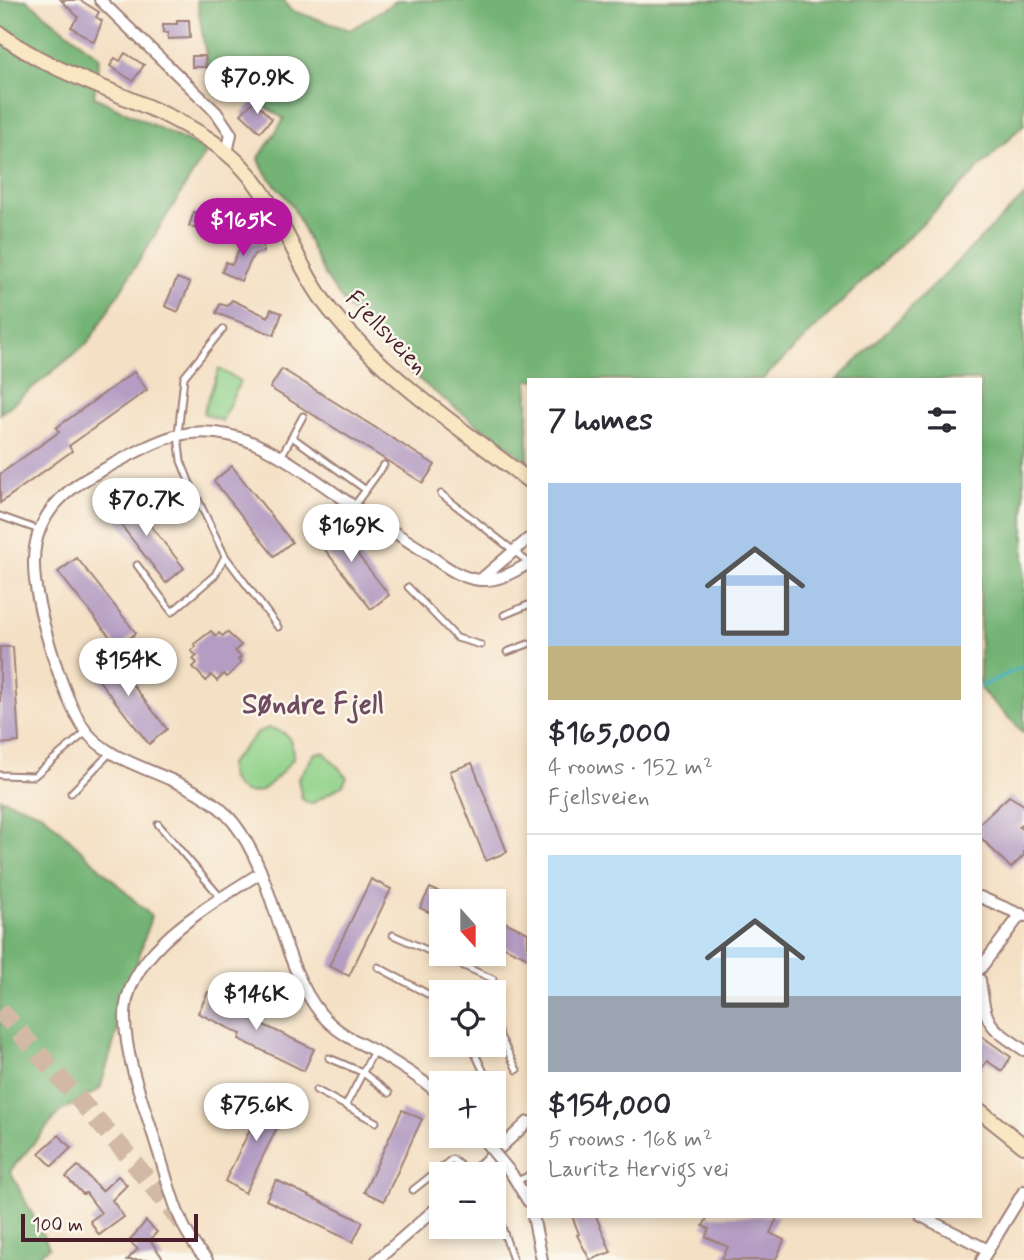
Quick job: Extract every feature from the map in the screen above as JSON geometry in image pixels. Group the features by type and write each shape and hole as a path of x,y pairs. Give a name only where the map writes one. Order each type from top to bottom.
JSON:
{"main road":[{"name":"Fjellsveien","path":"0,34 35,59 189,127 227,153 268,201 329,308 375,360 527,479"},
{"path":"982,1113 1024,1146"}],"street":[{"path":"100,0 216,111 231,134 227,153"},
{"path":"429,1087 334,1028 313,1002 260,873 235,825 215,804 111,752 86,732 57,664 41,608 33,562 39,530 52,506 76,486 178,435 217,434 246,438 282,455 462,577 500,579 527,564"},
{"path":"480,580 527,539"},
{"path":"207,1260 192,1241 176,1207 129,1056 125,1017 131,990 145,962 163,941 260,873"},
{"path":"982,898 1023,915 982,966"},
{"path":"982,996 984,1013 992,1029 1024,1050"},
{"path":"485,1162 527,1123"},
{"path":"490,1148 514,1177 527,1198"},
{"path":"924,1218 985,1255 1024,1191"},
{"path":"377,1260 429,1214"},
{"path":"533,1218 542,1260"}],"lane":[{"path":"223,330 184,377 178,435 181,461 225,556 278,628"},
{"path":"282,455 303,416"},
{"path":"292,437 366,490"},
{"path":"355,506 384,465"},
{"path":"441,494 497,534 527,562"},
{"path":"0,516 39,530"},
{"path":"137,565 172,612 215,575 225,556"},
{"path":"408,587 457,638 481,645"},
{"path":"504,615 527,605"},
{"path":"507,652 527,644"},
{"path":"0,775 34,776 86,732"},
{"path":"71,793 111,752"},
{"path":"158,824 222,899"},
{"path":"393,935 493,979"},
{"path":"378,967 429,995"},
{"path":"506,1048 517,1070"},
{"path":"346,1105 374,1051"},
{"path":"329,1058 362,1072 389,1093"},
{"path":"316,1090 376,1122"},
{"path":"514,1177 527,1175"},
{"path":"413,1190 429,1177"},
{"path":"506,1239 513,1260"}],"green space":[{"path":"0,0 27,0 99,57 94,97 207,151 88,343 0,414"},
{"path":"197,0 284,0 290,10 350,30 398,0 1024,0 1024,124 764,378 527,378 527,460 421,381 372,335 350,310 319,264 292,206 261,165 259,158 284,119 208,69"},
{"path":"1024,196 1024,733 982,691 982,378 839,378"},
{"path":"219,369 240,381 222,421 203,413"},
{"path":"268,728 280,731 288,737 293,759 269,785 254,793 247,793 234,784 229,764 258,732"},
{"path":"324,752 347,777 343,785 311,804 302,799 298,779 315,753"},
{"path":"0,798 43,814 151,916 100,1089 60,1112 10,1171 49,1247 33,1260 0,1260"}],"building":[{"path":"61,0 80,0 99,12 96,17 102,21 94,42 71,27 78,17"},
{"path":"177,20 189,20 190,38 168,39 168,33 163,33 163,24 177,24"},
{"path":"125,53 144,65 133,81 110,66 115,58 120,61"},
{"path":"192,56 205,56 206,67 192,67"},
{"path":"254,101 272,119 260,132 241,114"},
{"path":"203,211 217,221 211,235 189,226 194,212 201,215"},
{"path":"240,220 247,232 231,241 224,229"},
{"path":"249,227 250,243 262,241 264,252 254,254 241,281 222,272 226,262 232,265"},
{"path":"177,278 190,283 178,312 165,306"},
{"path":"232,300 268,317 271,309 282,313 274,335 216,313 220,304 227,306"},
{"path":"282,369 435,465 423,483 270,388"},
{"path":"134,372 147,390 69,446 72,451 0,503 0,474 59,432 56,428"},
{"path":"232,466 292,542 274,556 214,481"},
{"path":"125,493 184,568 166,583 107,507"},
{"path":"330,519 389,595 371,609 312,533"},
{"path":"77,558 136,633 118,647 58,572"},
{"path":"211,631 216,636 219,633 223,636 227,632 241,645 235,651 241,657 238,660 241,663 227,677 224,674 217,681 211,675 206,681 193,667 197,663 193,659 197,656 191,651 196,646 194,644"},
{"path":"0,647 13,647 19,742 0,744"},
{"path":"108,653 167,729 149,744 89,668"},
{"path":"472,763 507,852 486,861 450,771"},
{"path":"1009,796 1024,805 1024,822 1019,827 1024,831 1024,855 1011,868 982,839 982,821"},
{"path":"371,879 391,889 349,976 329,966"},
{"path":"429,890 429,912 420,908"},
{"path":"506,923 527,933 527,958 506,948"},
{"path":"208,992 251,1013 249,1018 314,1049 304,1071 239,1039 241,1034 198,1013"},
{"path":"982,1036 1011,1057 1002,1071 987,1061 982,1067"},
{"path":"267,1094 288,1105 245,1193 225,1181"},
{"path":"402,1110 422,1119 384,1201 364,1192"},
{"path":"59,1135 71,1148 52,1166 39,1153"},
{"path":"78,1166 102,1191 118,1176 127,1185 112,1200 124,1217 99,1235 90,1221 101,1213 86,1193 83,1194 66,1177"},
{"path":"276,1180 363,1222 353,1242 266,1200"},
{"path":"573,1218 597,1218 611,1252 590,1260 577,1235 579,1234"},
{"path":"707,1218 777,1218 770,1233 784,1240 775,1260 721,1260 728,1247 706,1237 709,1229 703,1226"},
{"path":"146,1221 157,1232 150,1240 164,1260 127,1260 138,1249 129,1241"}],"waterway":[{"path":"982,686 1024,666"}],"tunnel":[{"path":"0,1010 126,1153 187,1229"}],"district":[{"name":"Søndre Fjell","path":"313,703"}]}
